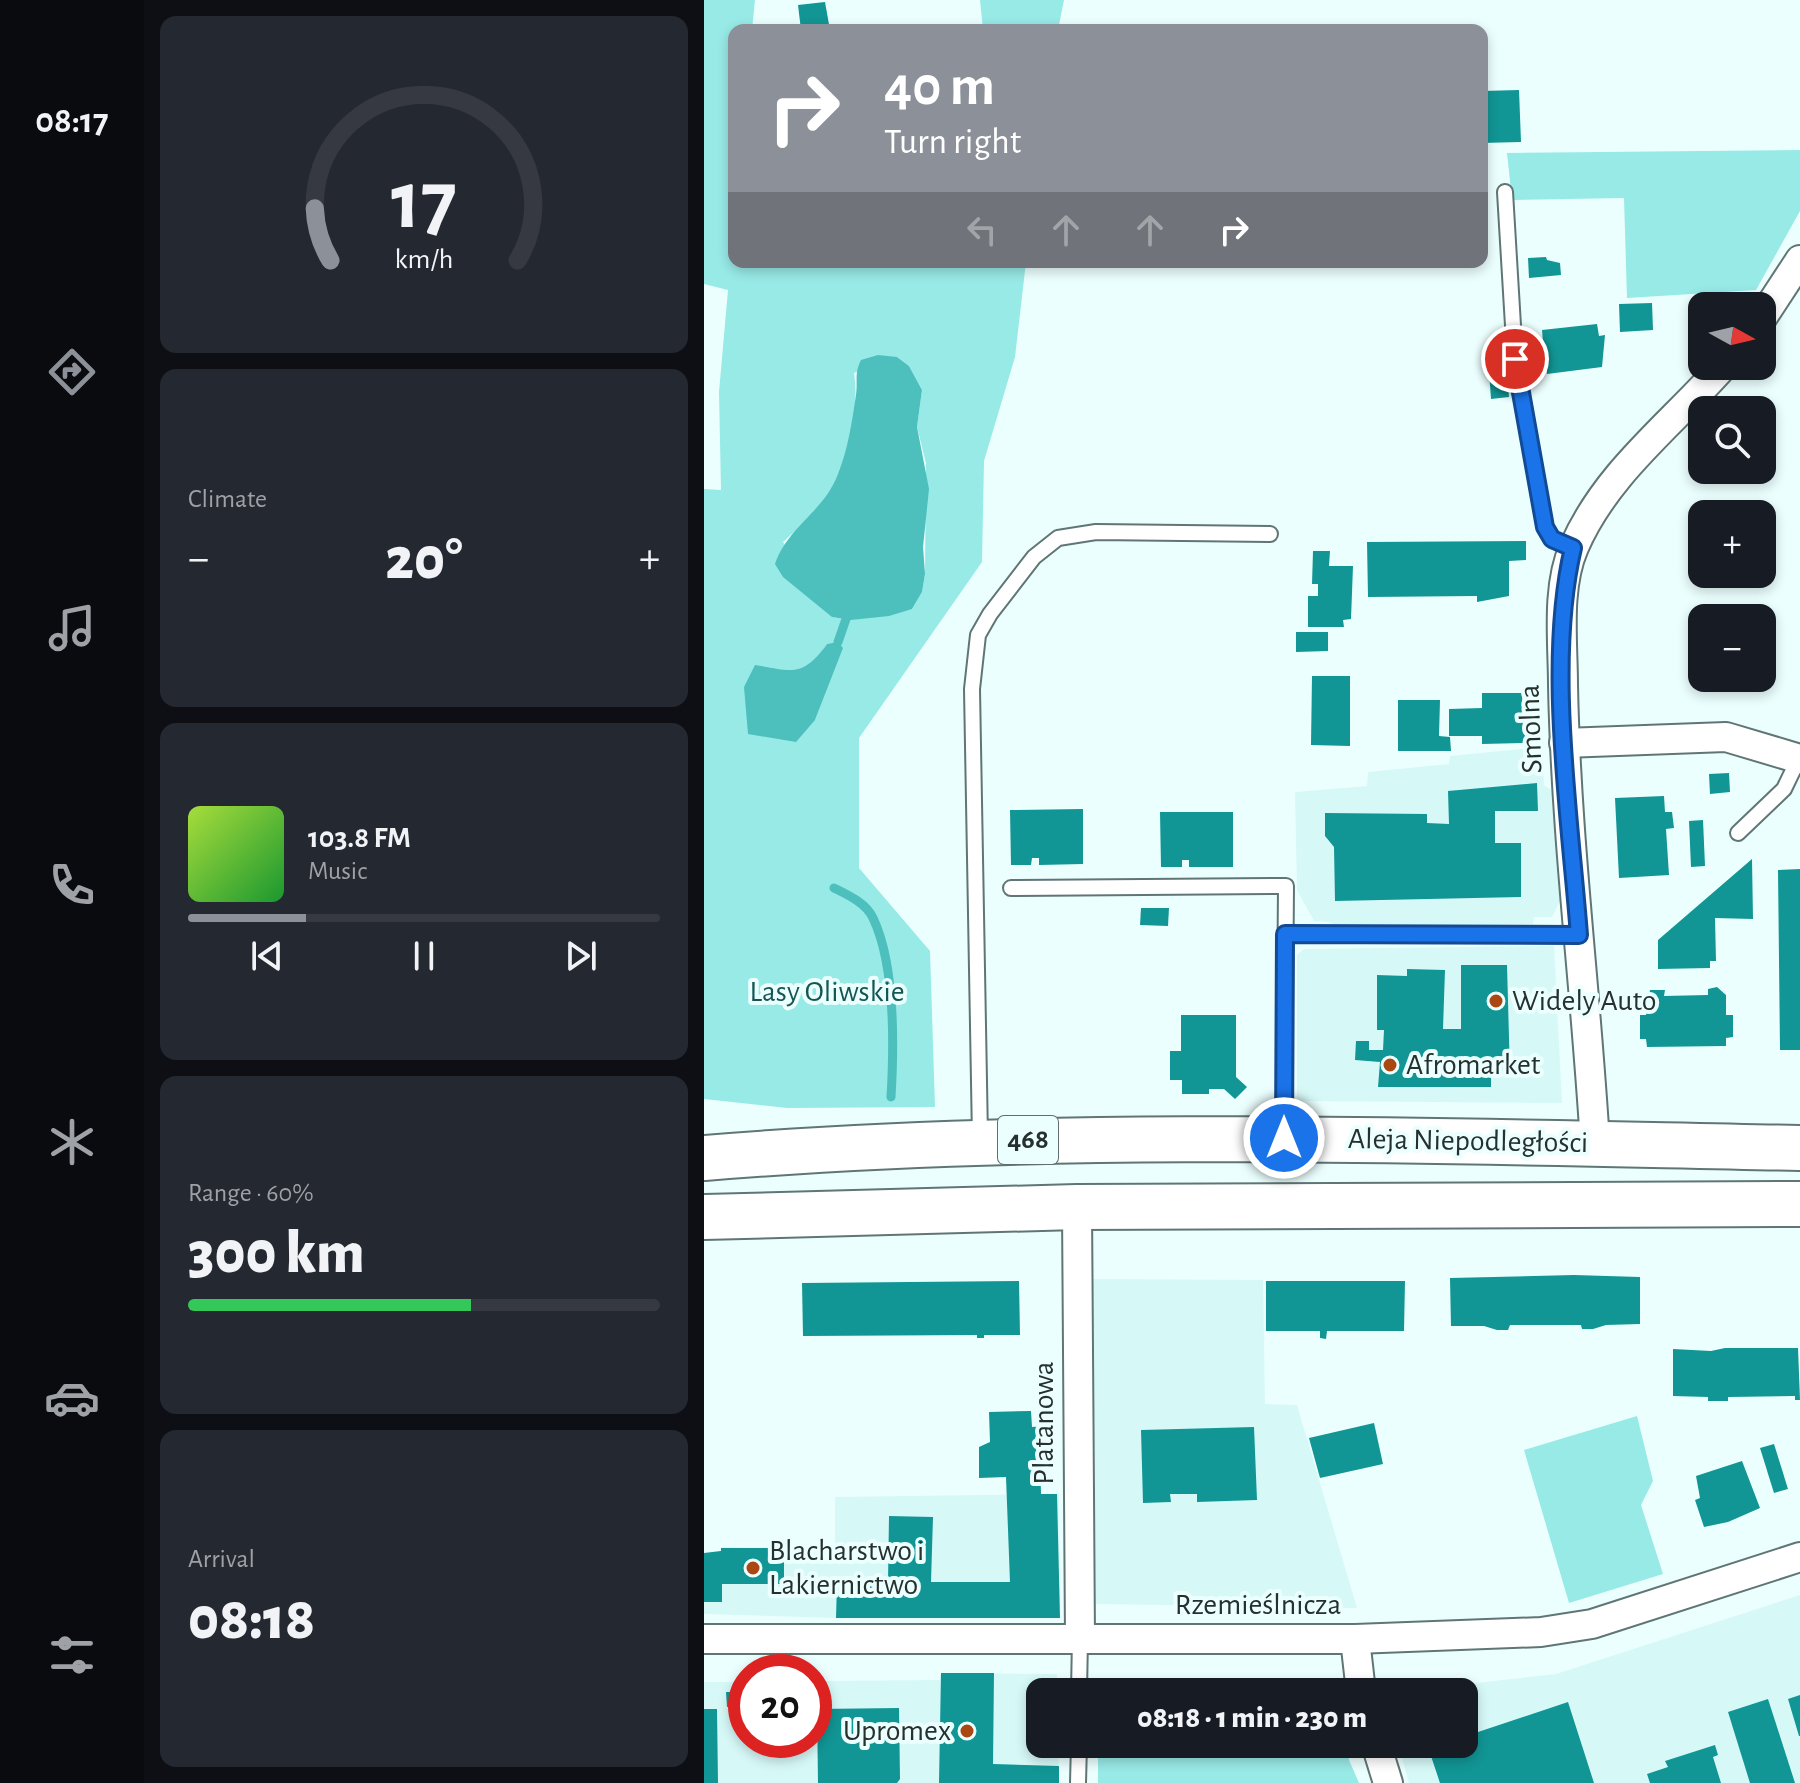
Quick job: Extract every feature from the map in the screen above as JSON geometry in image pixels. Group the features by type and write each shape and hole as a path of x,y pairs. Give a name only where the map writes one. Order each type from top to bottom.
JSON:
{"main road":[{"name":"Aleja Niepodległości","path":"704,1158 980,1141 1284,1138 1800,1148"},
{"name":"Aleja Niepodległości","path":"704,1217 1077,1207 1800,1204"}],"street":[{"path":"1776,297 1800,260"},
{"name":"Smolna","path":"1595,1144 1564,743 1565,583 1573,548 1605,492 1651,438 1709,380"},
{"path":"1564,743 1726,737 1800,758"},
{"name":"Platanowa","path":"1077,1207 1080,1638"},
{"name":"Rzemieślnicza","path":"704,1639 1355,1639 1541,1632 1592,1624 1800,1557"},
{"path":"1355,1639 1359,1678"},
{"path":"1380,1758 1388,1783"}],"lane":[{"path":"1505,192 1515,359 1545,527 1552,539 1573,548"},
{"path":"980,1141 972,689 978,635 1003,594 1034,557 1058,538 1096,532 1270,534"},
{"path":"1738,833 1784,789 1800,758"},
{"path":"1011,888 1286,886 1284,1138"},
{"path":"1285,934 1579,935"},
{"path":"1079,1678 1080,1638"},
{"path":"1078,1783 1079,1758"}],"shaded area":[{"path":"878,355 897,357 909,366 922,390 917,427 929,489 923,547 925,574 922,592 912,609 889,616 851,620 832,617 783,577 775,564 788,539 832,487 849,435 859,365 861,360"},
{"path":"838,642 843,648 815,720 796,742 748,734 744,687 755,665 796,670 811,662 827,644"},
{"path":"1542,747 1544,785 1551,790 1560,901 1552,917 1534,917 1533,924 1335,926 1330,922 1314,921 1297,890 1295,792 1367,786 1368,772 1449,764 1450,756"},
{"path":"1554,946 1562,1103 1297,1101 1297,955 1304,949"},
{"path":"1093,1279 1263,1280 1265,1404 1297,1405 1357,1608 1096,1604"},
{"path":"1059,1494 1060,1618 836,1618 704,1614 704,1553 720,1551 721,1547 835,1548 835,1497"},
{"path":"1800,1595 1800,1783 1409,1783 1402,1758 1478,1758 1478,1683 1556,1674"},
{"path":"941,1673 1057,1674 1057,1678 1026,1678 1026,1758 1058,1758 1059,1783 704,1783 704,1682 728,1682 728,1758 832,1758 832,1681 940,1680"}],"green space":[{"name":"Lasy Oliwskie","path":"704,0 755,0 753,24 728,24 728,268 1025,268 1015,357 984,461 982,562 859,738 859,868 930,951 935,1107 787,1108 704,1099 704,489 721,490 719,392 728,290 704,284","holes":["897,357 909,366 922,390 917,427 926,463 925,574 922,592 912,609 851,620 832,617 783,542 823,504 839,476 853,423 854,373","838,643 842,649 815,720 793,671 812,664 827,644"]},
{"path":"980,0 1064,0 1059,24 982,24"},
{"path":"1800,150 1800,211 1756,290 1627,298 1624,198 1512,200 1507,153"},
{"path":"1637,1416 1653,1481 1641,1505 1663,1574 1569,1603 1524,1450"},
{"path":"1098,1758 1349,1758 1359,1783 1098,1783"}],"building":[{"path":"825,2 829,24 800,24 798,5"},
{"path":"1519,90 1521,142 1488,143 1488,91"},
{"path":"1546,257 1560,263 1561,275 1529,278 1528,258"},
{"path":"1652,303 1653,330 1620,332 1619,304"},
{"path":"1597,324 1599,336 1605,335 1602,367 1547,374 1545,355 1530,358 1529,344 1543,342 1542,330"},
{"path":"1498,349 1505,349 1509,397 1491,399 1489,371 1492,371 1491,363 1500,362"},
{"path":"1526,541 1526,560 1509,561 1509,596 1477,602 1477,596 1368,597 1367,542"},
{"path":"1313,551 1330,551 1329,566 1353,566 1351,619 1343,620 1344,627 1308,627 1308,596 1318,596 1318,584 1312,584"},
{"path":"1296,632 1328,632 1328,651 1296,652"},
{"path":"1312,676 1350,676 1350,746 1311,745"},
{"path":"1482,693 1522,693 1523,732 1529,732 1529,739 1523,739 1523,743 1482,744 1482,736 1449,736 1449,709 1482,708"},
{"path":"1398,700 1440,700 1439,736 1450,737 1451,751 1398,751"},
{"path":"1729,773 1730,792 1710,794 1709,774"},
{"path":"1537,783 1538,811 1495,811 1495,843 1521,843 1521,897 1335,901 1334,847 1325,836 1325,813 1427,814 1427,823 1449,824 1448,791"},
{"path":"1664,796 1665,812 1672,812 1674,828 1666,829 1669,875 1619,878 1615,798"},
{"path":"1083,809 1083,864 1039,865 1039,858 1032,858 1031,865 1011,865 1010,810"},
{"path":"1160,812 1233,812 1233,867 1189,867 1189,860 1182,860 1182,867 1161,867"},
{"path":"1703,820 1705,866 1691,867 1689,821"},
{"path":"1752,859 1753,919 1715,918 1716,961 1710,961 1710,968 1658,969 1658,940"},
{"path":"1800,869 1800,1050 1780,1050 1778,870"},
{"path":"1141,908 1169,908 1168,926 1140,925"},
{"path":"1461,965 1507,965 1510,1074 1491,1074 1491,1087 1378,1087 1380,1062 1355,1060 1356,1041 1369,1041 1369,1050 1383,1050 1384,1030 1377,1030 1377,975 1407,976 1407,969 1445,970 1443,1029 1461,1029"},
{"path":"1717,987 1726,995 1726,1015 1733,1015 1733,1037 1726,1038 1726,1046 1647,1047 1646,1039 1640,1039 1640,1015 1646,1015 1650,990 1665,990 1664,996 1708,995 1708,989"},
{"path":"1181,1015 1236,1015 1236,1077 1247,1087 1235,1099 1224,1089 1209,1089 1209,1094 1182,1094 1182,1080 1170,1080 1170,1051 1181,1051"},
{"path":"1640,1277 1640,1324 1606,1325 1593,1329 1582,1329 1581,1325 1510,1325 1508,1330 1451,1326 1450,1278"},
{"path":"1019,1281 1020,1335 984,1335 984,1338 977,1338 977,1335 803,1336 802,1283"},
{"path":"1266,1281 1405,1281 1404,1331 1327,1331 1326,1339 1320,1338 1320,1331 1266,1331"},
{"path":"1725,1348 1798,1348 1800,1400 1795,1400 1795,1396 1728,1397 1728,1401 1708,1401 1708,1397 1673,1396 1673,1349 1711,1351"},
{"path":"1031,1411 1032,1427 1047,1426 1047,1453 1040,1453 1041,1494 1057,1494 1060,1618 836,1618 837,1582 888,1582 889,1516 933,1517 931,1582 1010,1582 1006,1477 979,1478 979,1447 990,1442 989,1412"},
{"path":"1374,1423 1383,1464 1320,1478 1309,1438"},
{"path":"1254,1427 1257,1500 1197,1502 1197,1494 1170,1494 1171,1502 1143,1503 1141,1430"},
{"path":"1774,1444 1788,1489 1774,1493 1760,1448"},
{"path":"1742,1461 1760,1508 1728,1522 1704,1527 1695,1500 1700,1498 1696,1476"},
{"name":"Blacharstwo i Lakiernictwo","path":"721,1548 784,1548 784,1584 722,1584 722,1602 704,1602 704,1553 721,1551"},
{"name":"Upromex","path":"941,1673 994,1673 993,1764 1059,1766 1059,1783 939,1783"},
{"path":"1800,1695 1800,1736 1799,1736 1788,1699"},
{"path":"1768,1699 1795,1783 1750,1783 1728,1712"},
{"path":"1568,1702 1594,1783 1440,1783 1432,1758 1478,1758 1478,1732"},
{"path":"899,1708 900,1779 897,1783 818,1783 818,1758 832,1758 832,1709"},
{"path":"704,1709 717,1709 718,1783 704,1783"},
{"path":"1715,1745 1718,1755 1713,1757 1721,1783 1650,1783 1647,1774 1668,1767 1665,1761"}],"waterway":[{"path":"838,642 846,619"},
{"path":"834,888 866,908 873,918 886,958 893,1054 891,1097"}],"place":[{"name":"Widely Auto","path":"1496,1001"},
{"name":"Afromarket","path":"1390,1065"},
{"name":"Blacharstwo i Lakiernictwo","path":"753,1568"},
{"name":"Upromex","path":"967,1731"}],"route":[{"path":"1284,1138 1285,934 1579,935 1564,743 1562,638 1565,583 1573,548 1552,539 1545,527 1515,359"}]}
